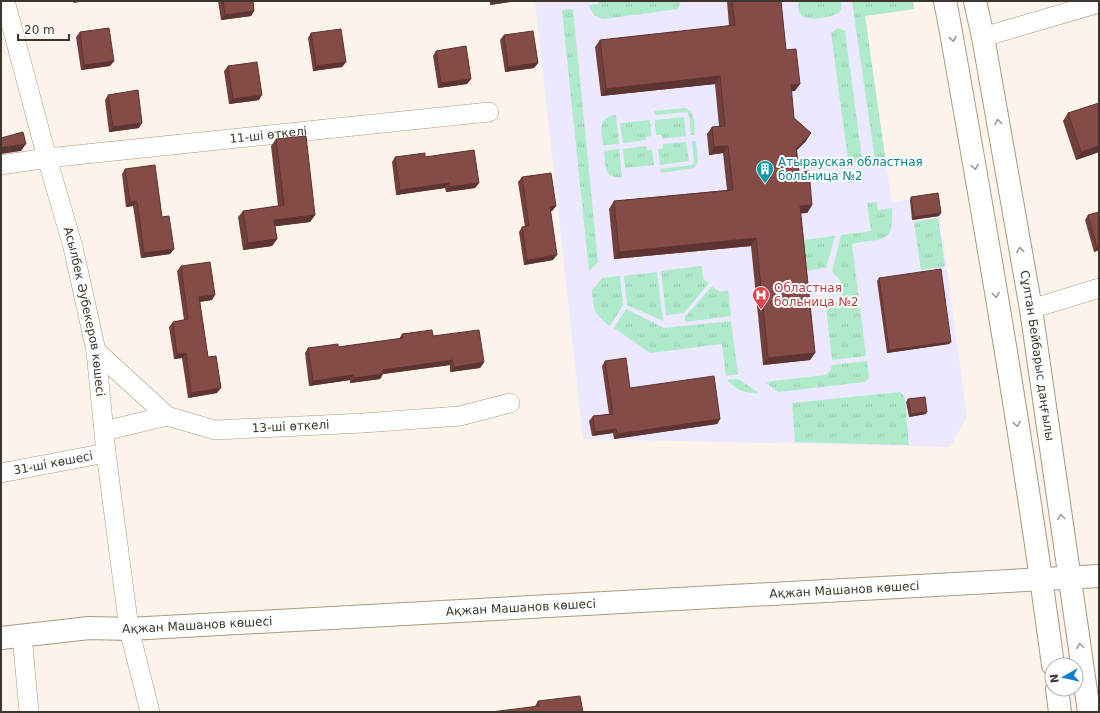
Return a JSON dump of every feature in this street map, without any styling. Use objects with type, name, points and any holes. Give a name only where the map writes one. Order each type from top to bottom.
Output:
[{"type":"main road","points":[[945,1],[974,163],[1042,580],[1052,657]]},
{"type":"main road","name":"Сұлтан Бейбарыс даңғылы","points":[[975,1],[983,38],[1031,309],[1089,712]]},
{"type":"main road","name":"Ақжан Машанов көшесі","points":[[11,637],[90,628],[129,630],[1099,576]]},
{"type":"main road","points":[[1058,697],[1060,712]]},
{"type":"street","name":"Асылбек Әубекеров көшесі","points":[[6,3],[47,158],[73,247],[96,351],[106,453],[129,630],[150,712]]},
{"type":"street","points":[[983,38],[1099,3]]},
{"type":"street","name":"11-ші өткелі","points":[[1,165],[47,158],[489,112]]},
{"type":"street","points":[[1031,309],[1099,288]]},
{"type":"street","name":"13-ші өткелі","points":[[96,351],[167,416],[215,430],[363,423],[460,416],[510,402]]},
{"type":"street","points":[[104,431],[167,416]]},
{"type":"street","name":"31-ші көшесі","points":[[1,473],[106,453]]},
{"type":"street","points":[[11,637],[29,712]]},
{"type":"shaded area","name":"Областная больница №2","points":[[535,1],[913,1],[914,9],[865,16],[892,202],[937,195],[967,417],[950,447],[583,439]]},
{"type":"green space","points":[[600,1],[681,1],[678,9],[604,19],[594,15],[589,5],[598,4]]},
{"type":"green space","points":[[798,1],[841,1],[841,9],[838,13],[828,17],[805,18],[800,13]]},
{"type":"green space","points":[[852,1],[913,1],[914,9],[865,16],[886,164],[879,164],[875,160]]},
{"type":"green space","points":[[573,9],[598,262],[589,271],[562,10]]},
{"type":"green space","points":[[838,28],[845,31],[862,158],[856,163],[848,160],[831,33]]},
{"type":"green space","points":[[685,108],[693,115],[695,135],[691,135],[689,115],[687,112],[655,115],[654,111]]},
{"type":"green space","points":[[616,115],[619,144],[603,145],[601,130],[603,122],[605,119]]},
{"type":"green space","points":[[684,117],[686,136],[662,139],[662,135],[656,135],[655,120]]},
{"type":"green space","points":[[650,120],[651,136],[646,137],[646,140],[623,143],[620,123]]},
{"type":"green space","points":[[692,141],[696,141],[698,162],[694,168],[661,173],[660,169],[692,165],[694,162]]},
{"type":"green space","points":[[686,142],[689,161],[660,165],[658,149],[663,148],[663,144]]},
{"type":"green space","points":[[646,146],[647,150],[652,150],[654,165],[625,168],[623,149]]},
{"type":"green space","points":[[619,149],[622,177],[611,176],[607,170],[604,151]]},
{"type":"green space","points":[[877,202],[878,210],[892,208],[891,229],[888,235],[878,240],[852,244],[866,356],[832,360],[826,307],[837,301],[842,292],[840,282],[832,272],[841,235],[871,231],[867,203]]},
{"type":"green space","points":[[938,218],[945,266],[921,270],[914,222]]},
{"type":"green space","points":[[835,236],[826,268],[806,271],[803,240]]},
{"type":"green space","points":[[702,266],[703,279],[709,283],[684,313],[666,315],[661,271]]},
{"type":"green space","points":[[657,272],[663,321],[627,305],[624,276]]},
{"type":"green space","points":[[620,276],[623,305],[610,326],[600,318],[595,311],[592,290],[602,278]]},
{"type":"green space","points":[[712,286],[720,292],[728,290],[731,316],[685,322],[685,317]]},
{"type":"green space","points":[[626,309],[664,328],[731,321],[738,374],[726,376],[722,344],[650,353],[614,328]]},
{"type":"green space","points":[[867,361],[869,378],[865,382],[778,392],[765,382],[825,375],[830,371],[832,365]]},
{"type":"green space","points":[[738,379],[759,393],[742,391],[727,380]]},
{"type":"green space","points":[[900,392],[905,399],[909,445],[795,442],[792,403]]},
{"type":"building","points":[[223,1],[253,1],[254,11],[225,15]]},
{"type":"building","name":"Атырауская областная больница №2","points":[[732,1],[781,1],[786,50],[796,49],[800,84],[791,85],[794,118],[811,133],[796,149],[799,172],[809,171],[812,205],[800,206],[815,353],[768,358],[756,238],[619,252],[614,201],[733,190],[728,146],[714,147],[712,127],[725,126],[720,76],[606,89],[600,40],[735,25]]},
{"type":"building","points":[[109,28],[114,61],[84,65],[80,32]]},
{"type":"building","points":[[341,29],[346,62],[316,66],[311,33]]},
{"type":"building","points":[[533,31],[538,63],[508,67],[504,35]]},
{"type":"building","points":[[466,46],[471,79],[441,83],[436,51]]},
{"type":"building","points":[[257,62],[262,95],[233,99],[228,66]]},
{"type":"building","points":[[138,90],[142,123],[113,127],[108,95]]},
{"type":"building","points":[[1099,103],[1099,146],[1081,152],[1068,113]]},
{"type":"building","points":[[23,132],[26,144],[1,148],[1,138]]},
{"type":"building","points":[[306,136],[315,215],[274,220],[277,239],[248,243],[243,211],[284,205],[276,139]]},
{"type":"building","points":[[474,150],[479,183],[449,187],[449,183],[400,190],[395,157],[425,153],[425,157]]},
{"type":"building","points":[[155,165],[162,217],[169,216],[174,249],[144,253],[137,201],[130,202],[125,169]]},
{"type":"building","points":[[551,173],[556,206],[550,207],[557,255],[527,260],[522,227],[529,226],[522,177]]},
{"type":"building","points":[[938,193],[941,213],[914,217],[911,197]]},
{"type":"building","points":[[1099,212],[1099,246],[1097,247],[1088,215]]},
{"type":"building","points":[[210,262],[215,295],[199,297],[208,357],[216,356],[221,388],[191,393],[186,353],[177,354],[173,322],[188,319],[181,266]]},
{"type":"building","points":[[941,269],[951,342],[889,350],[879,278]]},
{"type":"building","points":[[432,330],[433,336],[479,330],[484,362],[454,367],[453,360],[383,370],[383,374],[354,378],[353,375],[313,381],[308,348],[338,344],[338,347],[403,338],[402,334]]},
{"type":"building","points":[[626,358],[630,388],[714,376],[720,419],[617,434],[616,429],[595,432],[593,416],[613,414],[605,361]]},
{"type":"building","points":[[925,397],[927,412],[911,414],[908,399]]},
{"type":"building","points":[[580,696],[583,712],[491,712],[539,706],[538,701]]},
{"type":"place","name":"Атырауская областная больница №2","points":[[765,184]]},
{"type":"place","name":"Областная больница №2","points":[[761,310]]}]
